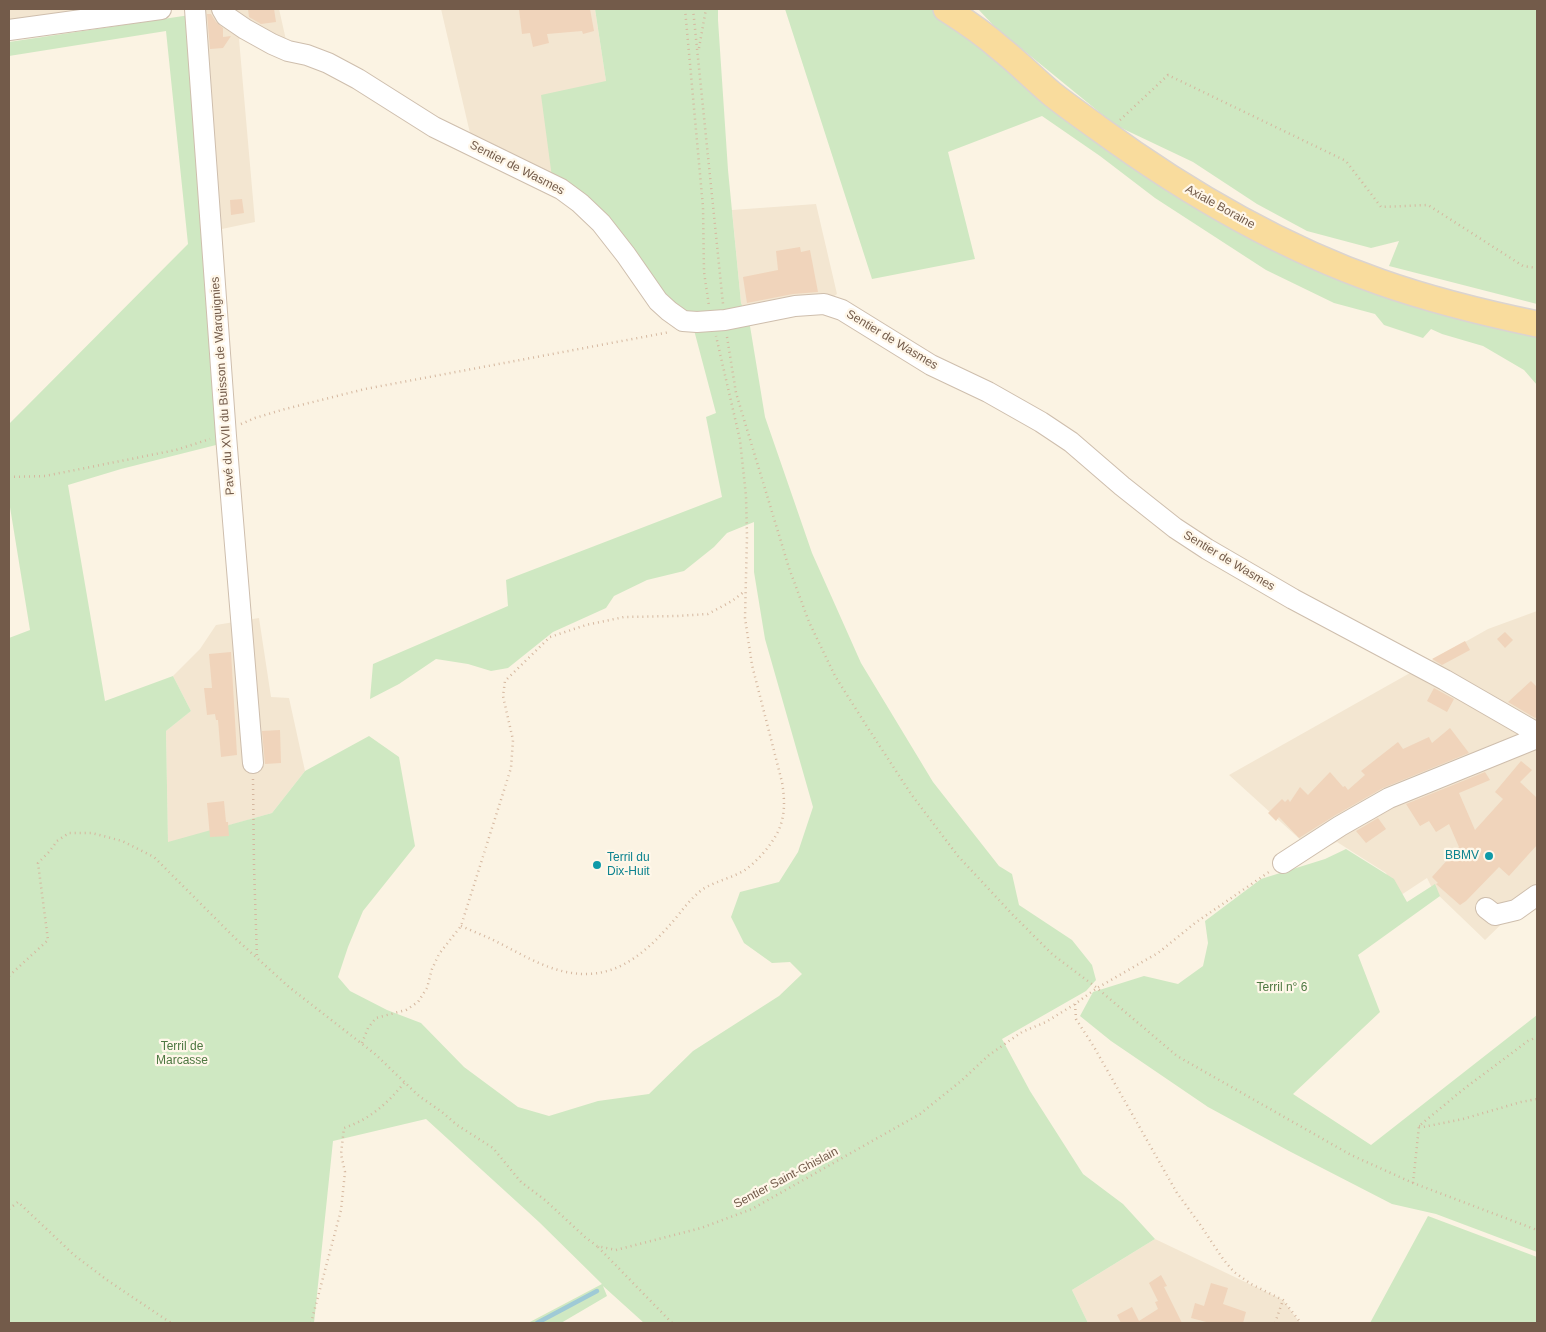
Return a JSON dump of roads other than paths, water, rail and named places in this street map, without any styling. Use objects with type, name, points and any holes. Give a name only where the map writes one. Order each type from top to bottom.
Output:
[{"type":"main road","name":"Axiale Boraine","points":[[946,9],[977,29],[1052,94],[1201,198],[1260,229],[1379,282],[1492,314],[1537,324]]},
{"type":"street","points":[[9,30],[161,9]]},
{"type":"street","name":"Pavé du XVII du Buisson de Warquignies","points":[[195,9],[226,436],[253,763]]},
{"type":"street","name":"Sentier de Wasmes","points":[[222,9],[226,16],[272,44],[328,63],[358,79],[434,127],[561,189],[580,203],[601,224],[626,255],[658,301],[668,311],[683,321],[718,320],[794,306],[824,304],[842,310],[931,365],[988,392],[1041,422],[1071,442],[1175,528],[1222,559],[1355,634],[1445,680],[1537,733]]},
{"type":"street","points":[[1283,863],[1340,826],[1389,798],[1537,738]]},
{"type":"street","points":[[1486,908],[1495,915],[1516,910],[1537,895]]},
{"type":"waterway","points":[[537,1323],[597,1291]]},
{"type":"place","name":"BBMV","points":[[1489,856]]},
{"type":"place","name":"Terril du Dix-Huit","points":[[597,865]]},
{"type":"park label","name":"Terril n° 6","points":[[1282,988]]},
{"type":"park label","name":"Terril de Marcasse","points":[[182,1054]]}]
